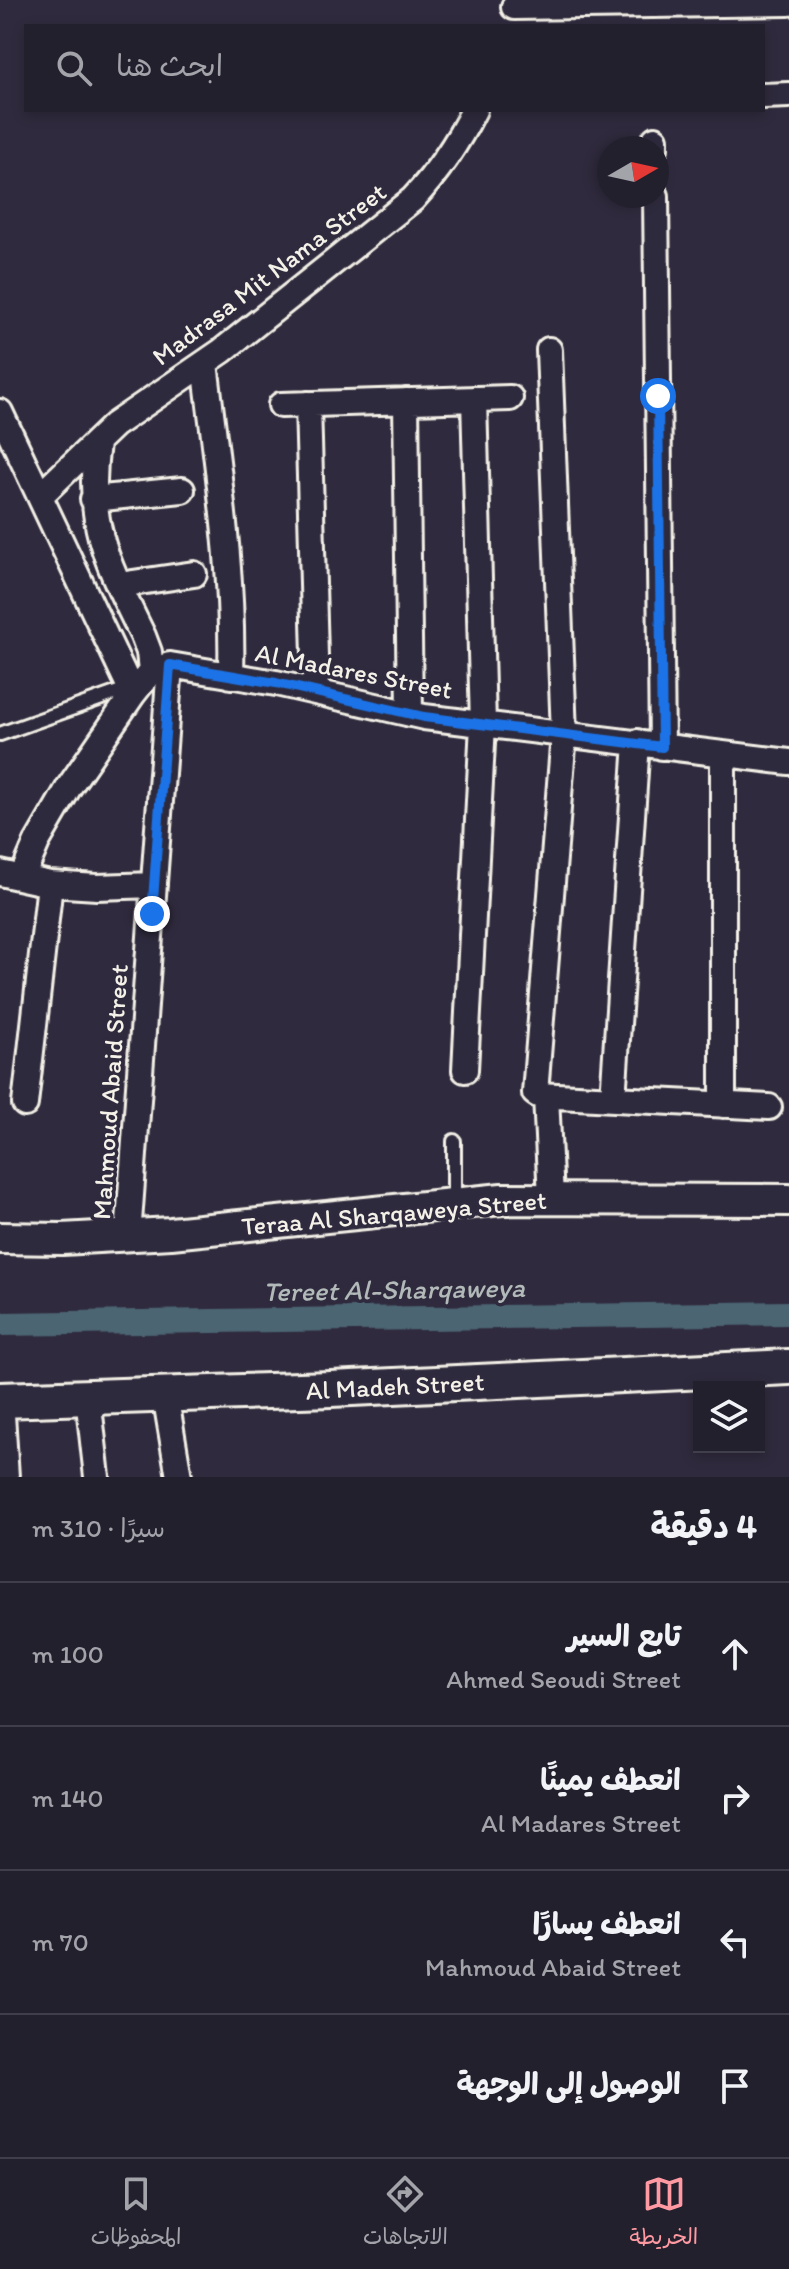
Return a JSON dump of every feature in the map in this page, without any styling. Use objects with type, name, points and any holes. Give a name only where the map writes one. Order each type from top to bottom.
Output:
[{"type":"main road","name":"Al Madeh Street","points":[[1,1400],[331,1389],[789,1367]]},
{"type":"street","points":[[513,11],[789,3]]},
{"type":"street","points":[[765,96],[789,95]]},
{"type":"street","name":"Madrasa Mit Nama Street","points":[[40,496],[114,425],[205,363],[413,199],[437,173],[473,112]]},
{"type":"street","points":[[656,208],[662,747]]},
{"type":"street","points":[[549,350],[564,734],[541,1094],[551,1198]]},
{"type":"street","points":[[205,363],[230,575],[233,625],[231,676]]},
{"type":"street","points":[[281,405],[510,398]]},
{"type":"street","points":[[465,1070],[483,724],[474,399]]},
{"type":"street","points":[[406,401],[410,714]]},
{"type":"street","points":[[308,404],[316,692]]},
{"type":"street","points":[[0,412],[132,691]]},
{"type":"street","name":"Mahmoud Abaid Street","points":[[97,443],[93,499],[101,543],[149,652],[160,668],[154,885],[128,1236]]},
{"type":"street","points":[[93,499],[182,490]]},
{"type":"street","points":[[119,585],[194,574]]},
{"type":"street","points":[[154,885],[97,887],[50,884],[11,875],[37,842],[132,691],[160,668]]},
{"type":"street","name":"Al Madares Street","points":[[160,668],[231,676],[410,714],[789,762]]},
{"type":"street","points":[[613,1099],[637,742]]},
{"type":"street","points":[[723,754],[723,1105]]},
{"type":"street","points":[[25,1104],[50,884]]},
{"type":"street","points":[[541,1094],[769,1107]]},
{"type":"street","name":"Teraa Al Sharqaweya Street","points":[[0,1238],[128,1236],[454,1202],[551,1198],[789,1200]]},
{"type":"street","points":[[165,1394],[179,1477]]},
{"type":"street","points":[[88,1397],[97,1477]]},
{"type":"street","points":[[1,1400],[6,1477]]},
{"type":"lane","points":[[0,734],[132,691]]},
{"type":"lane","points":[[454,1141],[454,1202]]},
{"type":"waterway","name":"Tereet Al-Sharqaweya","points":[[0,1324],[789,1313]]},
{"type":"route","points":[[152,914],[170,665],[276,683],[424,717],[662,747],[658,396]]}]
